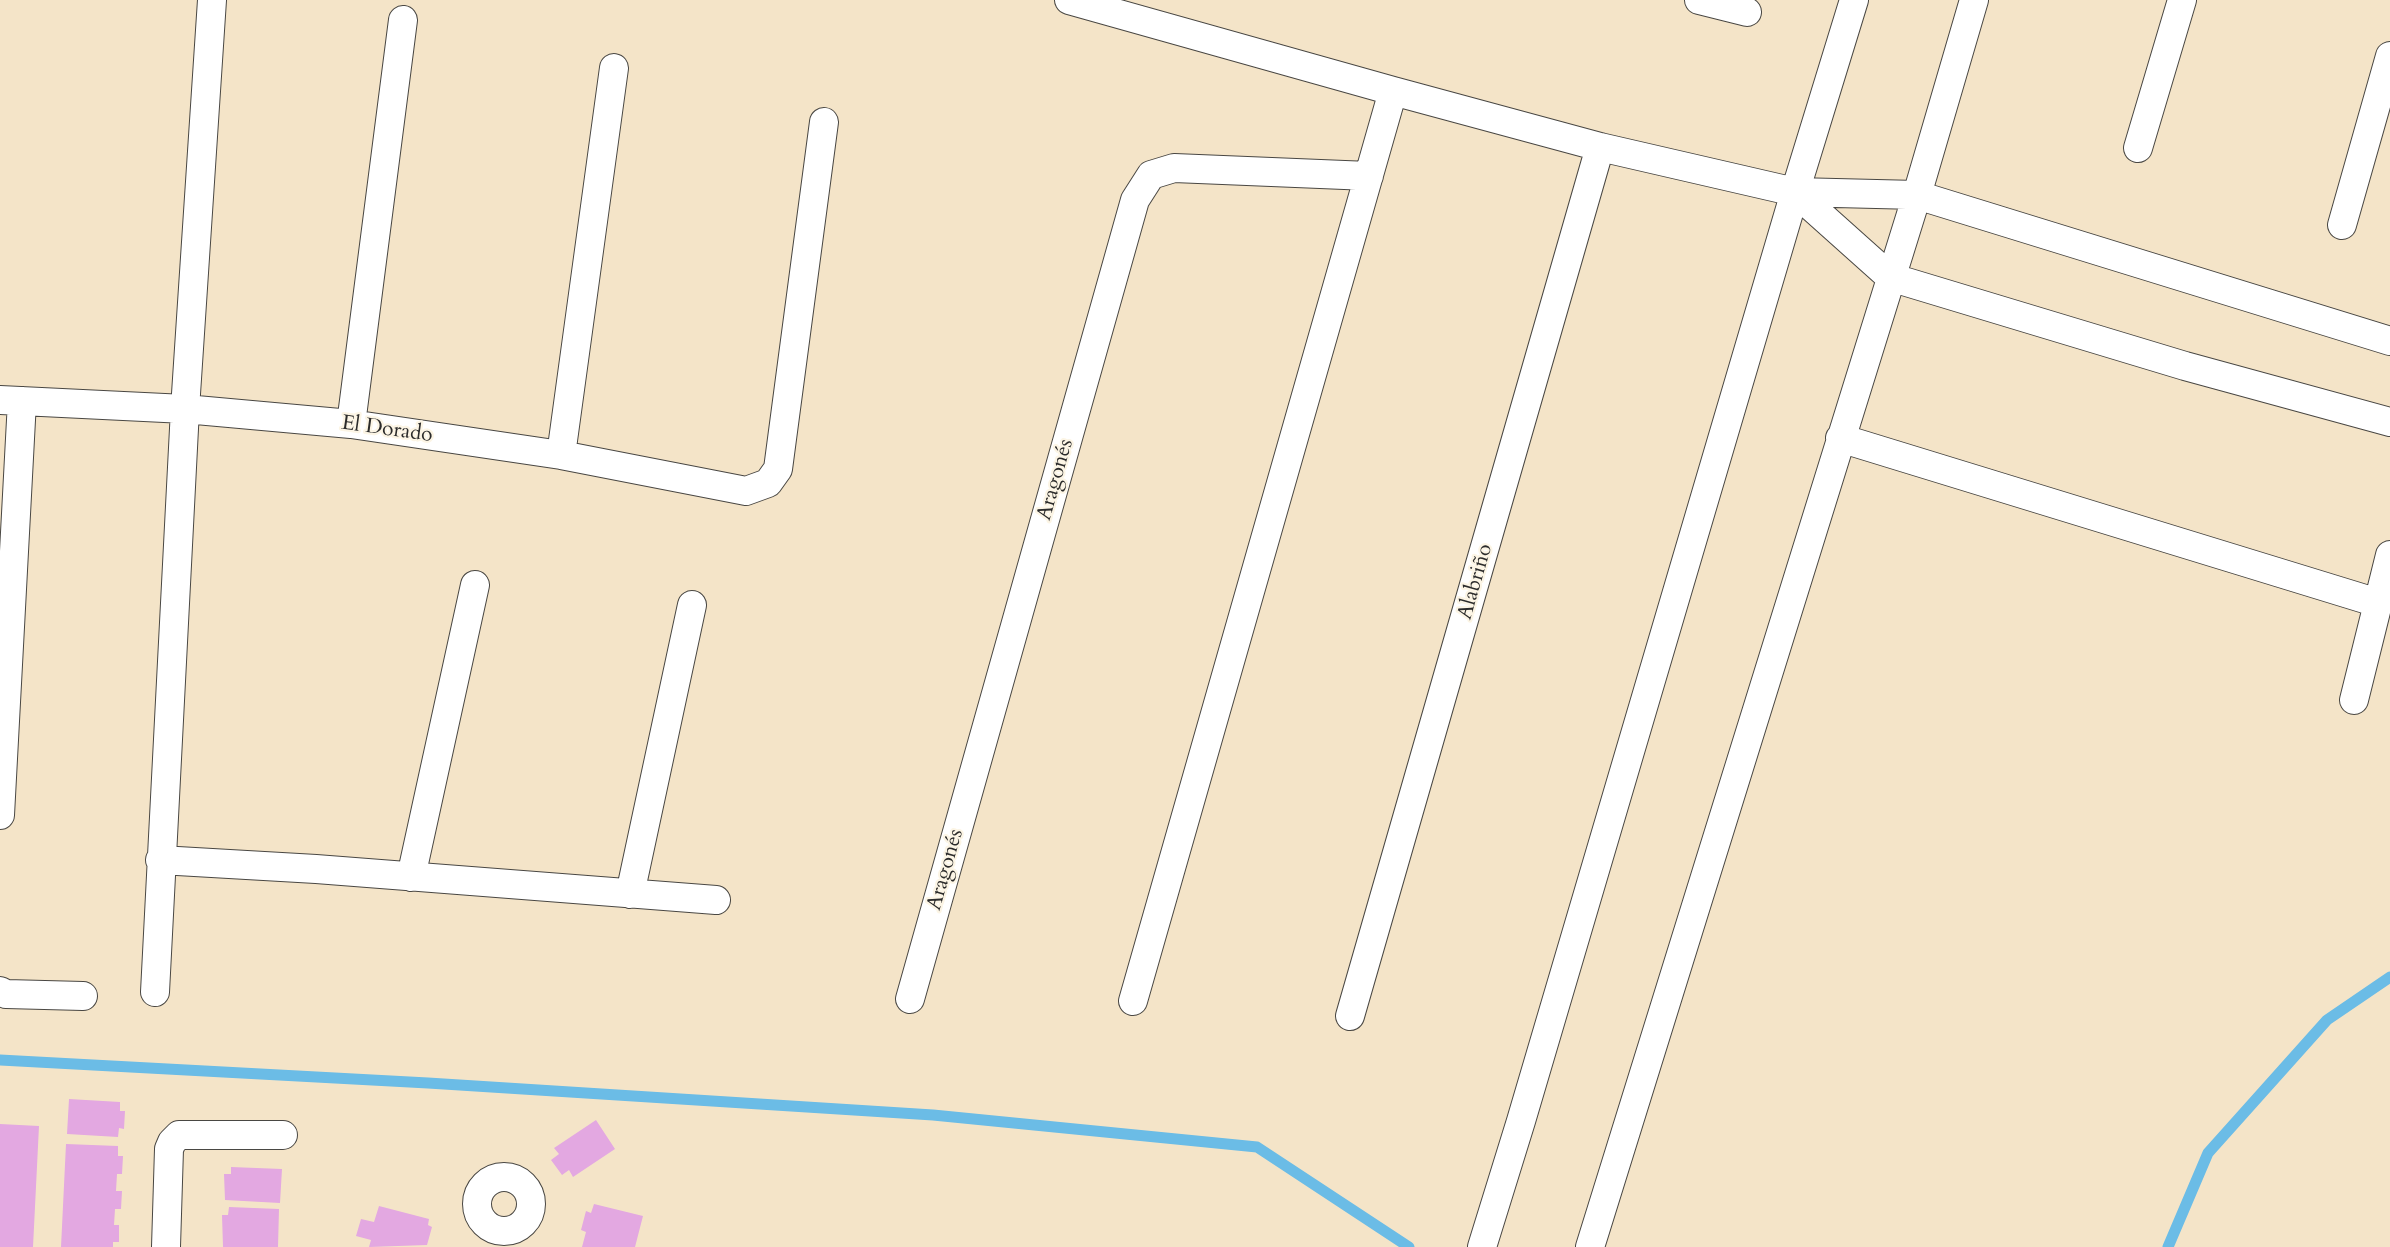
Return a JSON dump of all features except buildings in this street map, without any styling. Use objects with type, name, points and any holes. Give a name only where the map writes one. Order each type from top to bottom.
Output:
[{"type":"street","points":[[155,992],[160,860],[185,410],[212,0]]},
{"type":"street","points":[[1069,0],[1600,147],[1795,192],[1917,195],[2390,341]]},
{"type":"street","points":[[1699,0],[1747,12]]},
{"type":"street","points":[[1482,1247],[1795,192],[1854,0]]},
{"type":"street","points":[[1590,1247],[1917,195],[1974,0]]},
{"type":"street","points":[[2138,148],[2182,0]]},
{"type":"street","points":[[351,424],[403,20]]},
{"type":"street","points":[[2342,225],[2390,56]]},
{"type":"street","points":[[561,455],[614,68]]},
{"type":"street","points":[[1133,1002],[1393,91]]},
{"type":"street","name":"El Dorado","points":[[11,401],[185,410],[351,424],[561,455],[746,491],[768,484],[778,469],[824,122]]},
{"type":"street","name":"Alabriño","points":[[1350,1016],[1600,147]]},
{"type":"street","name":"Aragonés","points":[[910,999],[1134,200],[1151,176],[1174,168],[1369,176]]},
{"type":"street","points":[[1795,192],[1890,277],[2185,366],[2390,422]]},
{"type":"street","points":[[0,815],[11,401]]},
{"type":"street","points":[[1840,438],[2378,603]]},
{"type":"street","points":[[2354,700],[2390,555]]},
{"type":"street","points":[[411,877],[475,585]]},
{"type":"street","points":[[630,894],[692,605]]},
{"type":"street","points":[[160,860],[716,900]]},
{"type":"street","points":[[0,991],[6,994],[82,996]]},
{"type":"street","points":[[166,1247],[169,1149],[172,1142],[179,1135],[283,1135]]},
{"type":"waterway","points":[[2168,1247],[2208,1153],[2327,1020],[2390,977]]},
{"type":"waterway","points":[[0,1060],[428,1083],[933,1115],[1257,1147],[1409,1247]]}]
